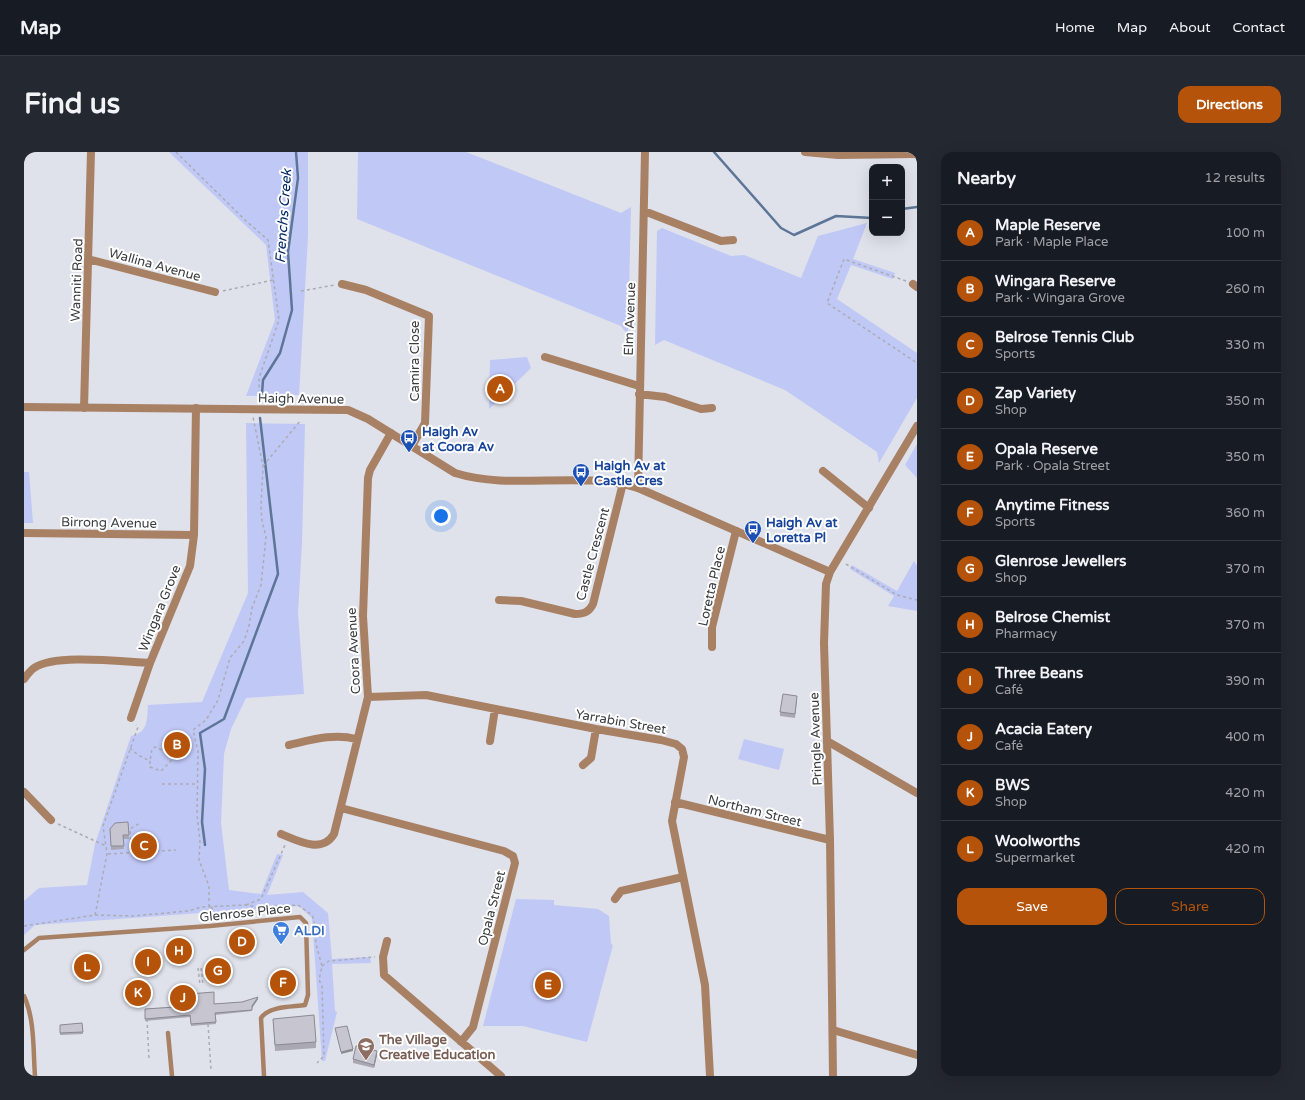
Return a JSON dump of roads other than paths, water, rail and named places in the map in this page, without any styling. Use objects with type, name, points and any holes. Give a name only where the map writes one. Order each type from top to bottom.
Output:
[{"type":"street","name":"Wanniti Road","points":[[84,408],[91,152]]},
{"type":"street","name":"Elm Avenue","points":[[638,488],[644,152]]},
{"type":"street","points":[[805,152],[838,155],[917,154]]},
{"type":"street","points":[[644,211],[721,241],[733,240]]},
{"type":"street","name":"Wallina Avenue","points":[[88,260],[215,292]]},
{"type":"street","name":"Camira Close","points":[[342,284],[366,290],[429,316],[425,423],[412,446]]},
{"type":"street","points":[[545,357],[639,390],[665,396],[701,409],[712,408]]},
{"type":"street","name":"Haigh Avenue","points":[[24,407],[348,410],[356,412],[455,473],[470,478],[490,480],[594,480],[623,483],[638,488],[830,572]]},
{"type":"street","name":"Wingara Grove","points":[[131,718],[150,663],[190,566],[194,535],[196,408]]},
{"type":"street","name":"Pringle Avenue","points":[[833,1076],[830,840],[824,643],[826,584],[830,572],[917,426]]},
{"type":"street","name":"Coora Avenue","points":[[285,836],[308,844],[325,844],[334,834],[341,808],[356,739],[368,697],[363,616],[368,478],[370,470],[391,433]]},
{"type":"street","points":[[822,471],[869,508]]},
{"type":"street","name":"Castle Crescent","points":[[499,600],[522,601],[575,614],[583,614],[590,610],[593,604],[623,483]]},
{"type":"street","name":"Loretta Place","points":[[712,647],[712,628],[736,531]]},
{"type":"street","name":"Birrong Avenue","points":[[24,534],[194,535]]},
{"type":"street","points":[[24,679],[34,668],[46,662],[82,660],[150,663]]},
{"type":"street","name":"Yarrabin Street","points":[[368,697],[426,695],[596,730],[661,740],[676,744],[682,749],[684,757],[672,821],[705,985],[710,1076]]},
{"type":"street","points":[[490,742],[495,709]]},
{"type":"street","points":[[583,765],[591,758],[596,730]]},
{"type":"street","points":[[289,745],[319,738],[348,737],[356,739]]},
{"type":"street","points":[[827,741],[917,794]]},
{"type":"street","points":[[24,792],[51,820]]},
{"type":"street","name":"Northam Street","points":[[675,802],[830,840]]},
{"type":"street","name":"Opala Street","points":[[341,808],[504,851],[512,856],[515,863],[473,1027],[461,1042]]},
{"type":"street","points":[[615,898],[621,891],[683,877]]},
{"type":"street","points":[[387,941],[383,957],[384,975],[501,1076]]},
{"type":"street","points":[[833,1030],[917,1054]]},
{"type":"lane","name":"Glenrose Place","points":[[24,950],[39,938],[210,926],[300,917],[306,923],[305,970],[308,995],[305,1005],[271,1011],[264,1014],[261,1018],[264,1076]]},
{"type":"lane","points":[[24,996],[28,1003],[32,1029],[35,1076]]},
{"type":"lane","points":[[168,1034],[172,1076]]},
{"type":"waterway","name":"Frenchs Creek","points":[[262,394],[263,380],[280,353],[292,310],[288,252],[298,178],[296,152]]},
{"type":"waterway","points":[[714,152],[781,228],[794,235],[836,216],[869,218]]},
{"type":"waterway","points":[[905,209],[917,207]]},
{"type":"waterway","points":[[205,845],[202,822],[205,769],[200,733],[224,719],[278,574],[260,418]]},
{"type":"place","name":"Maple Reserve","points":[[500,389]]},
{"type":"place","name":"Haigh Av at Coora Av","points":[[409,453]]},
{"type":"place","name":"Haigh Av at Castle Cres","points":[[581,487]]},
{"type":"place","name":"Haigh Av at Loretta Pl","points":[[753,544]]},
{"type":"place","name":"Wingara Reserve","points":[[177,745]]},
{"type":"place","name":"Belrose Tennis Club","points":[[144,846]]},
{"type":"place","name":"Zap Variety","points":[[242,942]]},
{"type":"place","name":"ALDI","points":[[281,945]]},
{"type":"place","name":"Belrose Chemist","points":[[179,951]]},
{"type":"place","name":"Three Beans","points":[[148,962]]},
{"type":"place","name":"Woolworths","points":[[87,967]]},
{"type":"place","name":"Glenrose Jewellers","points":[[218,971]]},
{"type":"place","name":"Anytime Fitness","points":[[283,983]]},
{"type":"place","name":"Opala Reserve","points":[[548,985]]},
{"type":"place","name":"BWS","points":[[138,993]]},
{"type":"place","name":"Acacia Eatery","points":[[183,998]]},
{"type":"place","name":"The Village Creative Education","points":[[366,1061]]}]
